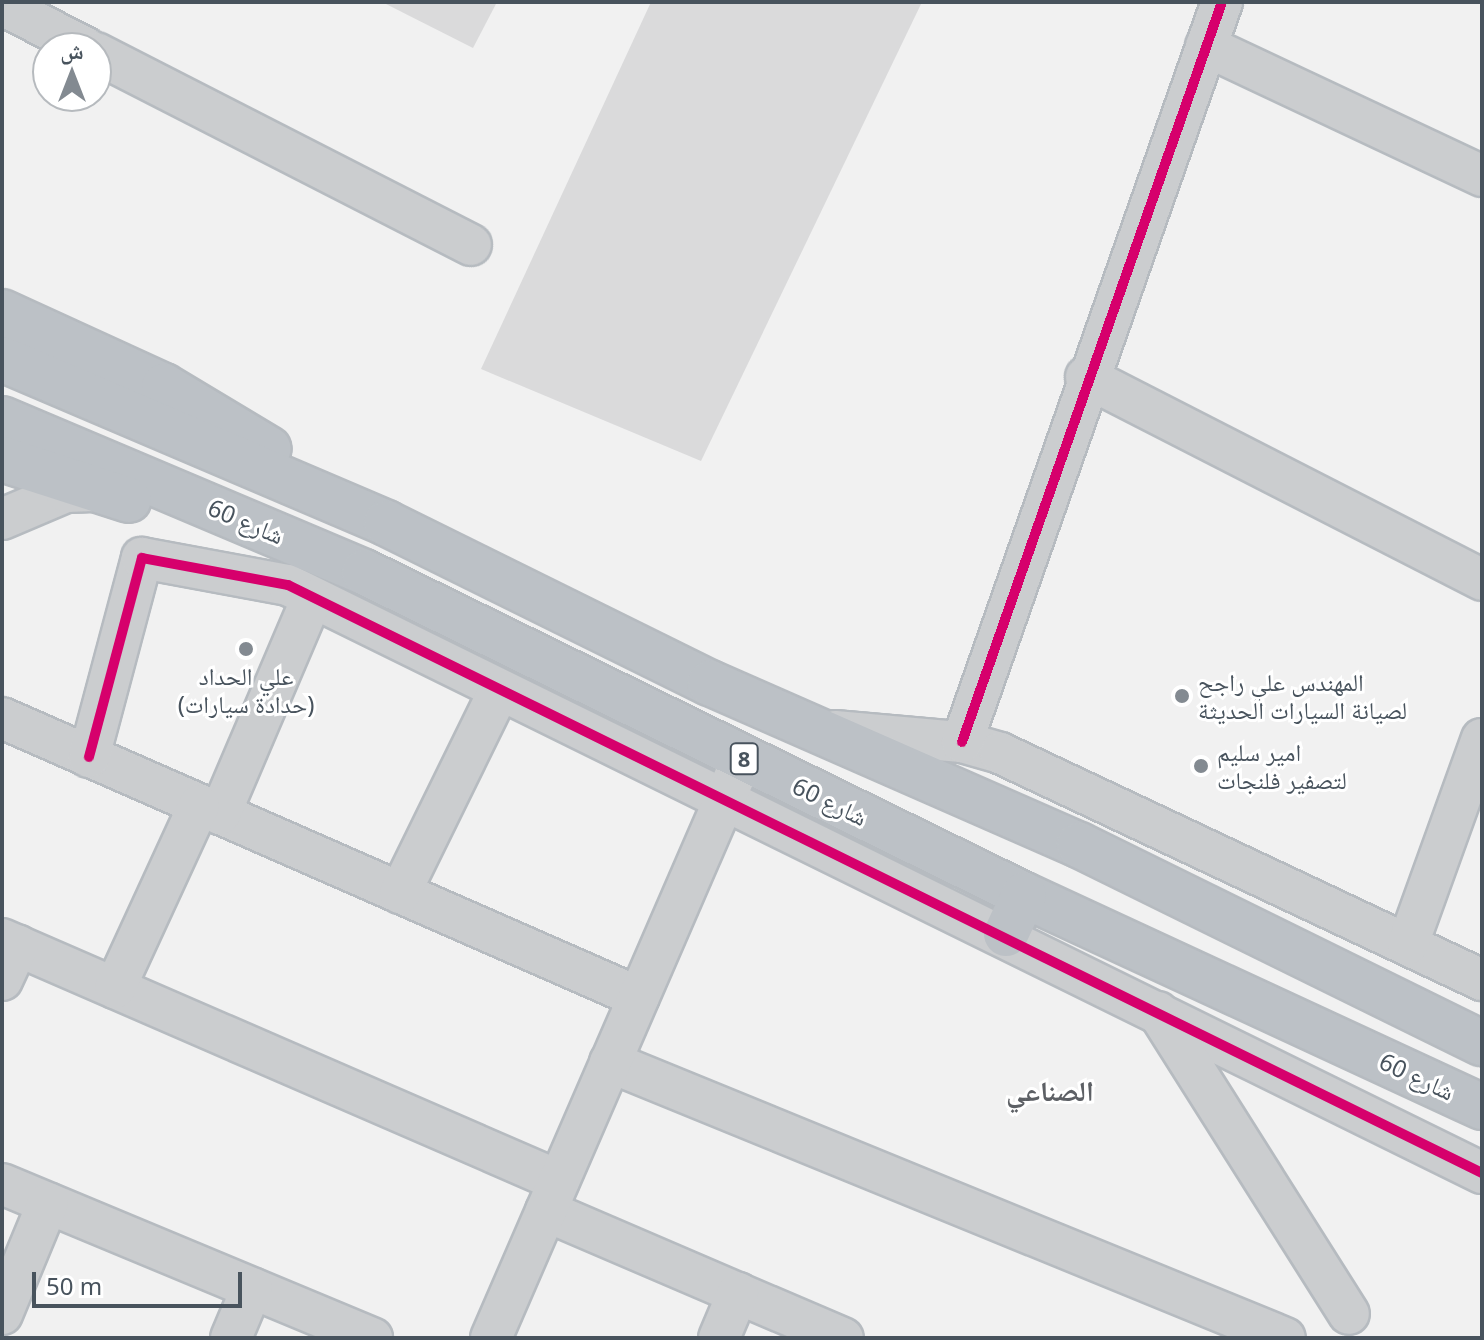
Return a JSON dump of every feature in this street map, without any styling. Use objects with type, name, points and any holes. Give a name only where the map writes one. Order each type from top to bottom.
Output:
[{"type":"highway","points":[[2,312],[164,386],[386,523]]},
{"type":"highway","name":"8","points":[[2,359],[386,523],[801,724],[1079,845],[1482,1043]]},
{"type":"highway","name":"شارع 60","points":[[2,419],[364,572],[734,777],[1024,895],[1482,1107]]},
{"type":"highway","points":[[2,459],[364,572]]},
{"type":"highway","points":[[1006,934],[1024,895]]},
{"type":"street","points":[[962,742],[1086,377],[1222,2]]},
{"type":"street","points":[[2,5],[55,32]]},
{"type":"street","points":[[1206,46],[1482,176]]},
{"type":"street","points":[[112,61],[471,245]]},
{"type":"street","points":[[1086,377],[1482,580]]},
{"type":"street","points":[[2,519],[66,492],[101,491]]},
{"type":"street","points":[[228,572],[241,541],[255,539]]},
{"type":"street","points":[[89,757],[142,558],[288,585],[311,601],[499,691],[734,777],[1006,934],[1482,1173]]},
{"type":"street","points":[[115,988],[210,809],[311,601]]},
{"type":"street","points":[[400,893],[499,691]]},
{"type":"street","points":[[2,718],[638,997]]},
{"type":"street","points":[[801,724],[962,742],[1019,761],[1482,980]]},
{"type":"street","points":[[1408,944],[1482,739]]},
{"type":"street","points":[[491,1338],[734,777]]},
{"type":"street","points":[[7,955],[115,988],[552,1196],[738,1293],[843,1338]]},
{"type":"street","points":[[1158,1012],[1349,1314]]},
{"type":"street","points":[[610,1062],[1285,1338]]},
{"type":"street","points":[[2,1184],[372,1338]]},
{"type":"street","points":[[2,1314],[48,1203]]},
{"type":"street","points":[[231,1338],[252,1288]]},
{"type":"street","points":[[719,1338],[738,1293]]},
{"type":"building","points":[[382,2],[497,2],[473,48]]},
{"type":"building","points":[[651,2],[922,2],[701,461],[481,369]]},
{"type":"cycle path","points":[[962,742],[1222,2]]},
{"type":"cycle path","points":[[89,757],[142,558],[288,585],[1482,1173]]},
{"type":"place","name":"علي الحداد (حدادة سيارات)","points":[[246,649]]},
{"type":"place","name":"المهندس علي راجح لصيانة السيارات الحديثة","points":[[1182,696]]},
{"type":"place","name":"امير سليم لتصفير فلنجات","points":[[1201,766]]},
{"type":"district","name":"الصناعي","points":[[1050,1090]]}]
